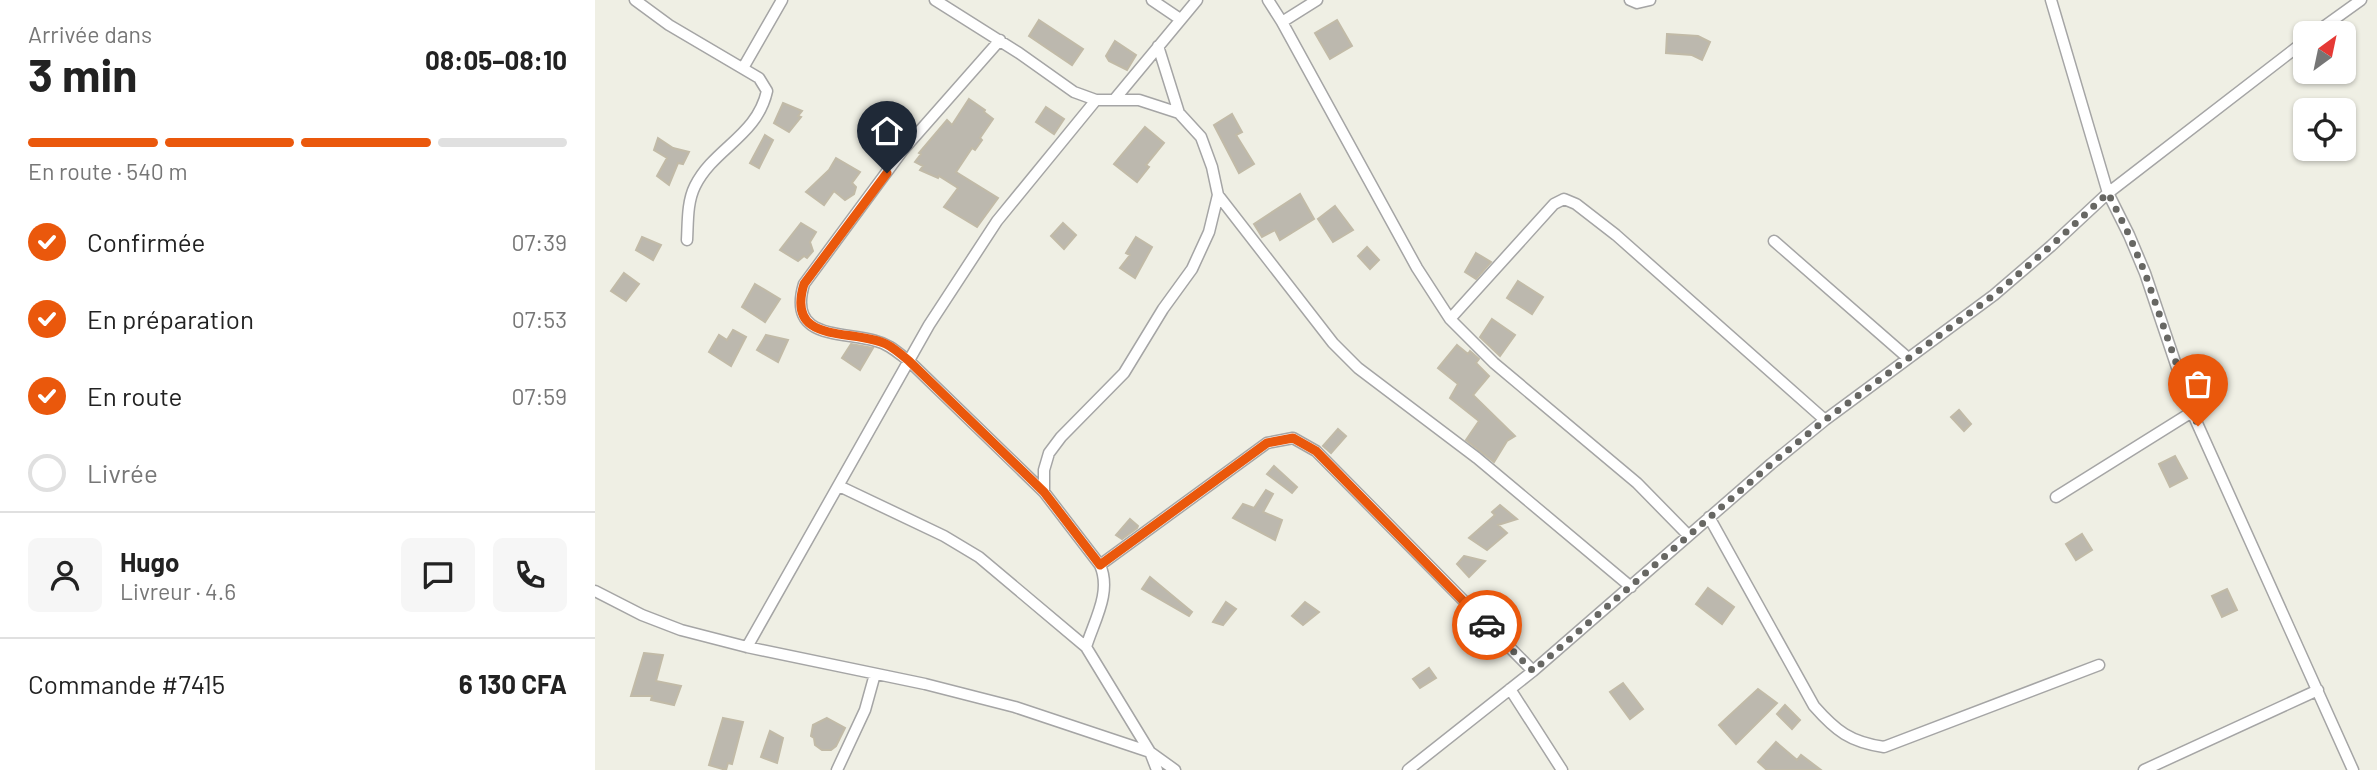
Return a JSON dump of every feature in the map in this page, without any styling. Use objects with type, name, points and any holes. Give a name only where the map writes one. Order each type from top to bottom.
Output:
[{"type":"street","points":[[635,0],[669,25],[759,78],[767,91],[764,106],[754,124],[705,172],[695,187],[688,209],[687,240]]},
{"type":"street","points":[[743,68],[782,0]]},
{"type":"street","points":[[936,0],[1000,40],[1074,92],[1096,100],[1139,100],[1179,113]]},
{"type":"street","points":[[1152,0],[1180,19]]},
{"type":"street","points":[[1114,100],[1197,0]]},
{"type":"street","points":[[1268,0],[1417,268],[1450,319],[1494,363],[1637,484],[1688,535]]},
{"type":"street","points":[[1282,22],[1317,0]]},
{"type":"street","points":[[1630,0],[1637,3],[1650,0]]},
{"type":"street","points":[[2051,0],[2108,193],[2145,273],[2192,412],[2353,770]]},
{"type":"street","points":[[2332,21],[2361,0]]},
{"type":"street","points":[[1000,40],[903,150],[804,284],[800,297],[802,313],[814,328],[828,334],[872,339],[887,344],[909,361],[1044,492],[1100,565],[1105,576],[1105,587],[1086,647]]},
{"type":"street","points":[[1157,46],[1179,113],[1201,137],[1212,167],[1218,195],[1333,343],[1358,368],[1477,457],[1631,587]]},
{"type":"street","points":[[1408,770],[1533,671],[1825,420],[2021,273],[2108,193],[2293,50]]},
{"type":"street","points":[[747,647],[909,361],[997,221],[1096,100]]},
{"type":"street","points":[[1044,492],[1044,470],[1049,453],[1061,437],[1124,373],[1163,309],[1192,269],[1209,232],[1218,195]]},
{"type":"street","points":[[1450,319],[1554,204],[1564,199],[1576,204],[1616,235],[1825,420]]},
{"type":"street","points":[[1774,241],[1908,358]]},
{"type":"street","points":[[2056,497],[2192,412]]},
{"type":"street","points":[[1100,565],[1267,443],[1293,438],[1316,451],[1533,671]]},
{"type":"street","points":[[839,486],[944,536],[979,558],[1086,647],[1150,752],[1157,770]]},
{"type":"street","points":[[1709,517],[1814,706],[1835,730],[1862,744],[1884,747],[2099,665]]},
{"type":"street","points":[[598,594],[681,630],[747,647],[925,684],[1015,707],[1150,752],[1175,770]]},
{"type":"street","points":[[837,770],[865,710],[875,674]]},
{"type":"street","points":[[1510,689],[1562,770]]},
{"type":"street","points":[[2144,770],[2318,690]]},
{"type":"building","points":[[1039,20],[1083,49],[1072,65],[1029,36]]},
{"type":"building","points":[[1337,20],[1352,46],[1330,59],[1315,33]]},
{"type":"building","points":[[1667,34],[1698,36],[1710,42],[1702,60],[1692,55],[1666,53]]},
{"type":"building","points":[[1115,41],[1136,55],[1127,70],[1109,61],[1106,56]]},
{"type":"building","points":[[969,99],[993,119],[980,138],[982,140],[975,150],[972,148],[956,172],[998,198],[977,227],[944,207],[958,188],[939,176],[938,178],[920,170],[923,166],[915,162],[921,154],[919,153],[947,120],[952,125]]},
{"type":"building","points":[[783,103],[802,111],[798,116],[801,117],[789,132],[774,123]]},
{"type":"building","points":[[1046,107],[1064,119],[1054,134],[1036,122]]},
{"type":"building","points":[[1232,114],[1242,132],[1236,135],[1254,164],[1239,173],[1214,125]]},
{"type":"building","points":[[1145,127],[1164,143],[1146,165],[1149,167],[1137,182],[1114,164]]},
{"type":"building","points":[[765,135],[773,140],[759,168],[750,163]]},
{"type":"building","points":[[658,138],[673,148],[689,152],[683,164],[678,163],[669,185],[657,176],[667,158],[654,150]]},
{"type":"building","points":[[836,158],[860,172],[852,183],[856,187],[854,194],[845,200],[834,191],[824,205],[806,192],[829,170]]},
{"type":"building","points":[[1300,194],[1314,219],[1280,240],[1275,230],[1262,237],[1254,224]]},
{"type":"building","points":[[1335,206],[1353,230],[1333,242],[1318,219]]},
{"type":"building","points":[[801,223],[816,232],[810,242],[813,251],[807,258],[804,256],[798,261],[780,250]]},
{"type":"building","points":[[1063,223],[1076,235],[1064,249],[1051,236]]},
{"type":"building","points":[[642,237],[661,245],[653,260],[636,250]]},
{"type":"building","points":[[1136,237],[1152,247],[1135,278],[1120,268],[1130,255],[1126,253]]},
{"type":"building","points":[[1367,247],[1379,260],[1370,269],[1358,256]]},
{"type":"building","points":[[1476,253],[1491,262],[1476,279],[1465,272]]},
{"type":"building","points":[[624,273],[639,284],[626,301],[611,291]]},
{"type":"building","points":[[1518,281],[1543,297],[1532,314],[1507,298]]},
{"type":"building","points":[[755,284],[780,299],[765,322],[742,307]]},
{"type":"building","points":[[1492,319],[1515,335],[1500,356],[1480,337]]},
{"type":"building","points":[[733,330],[746,337],[731,366],[709,352],[719,335],[727,340]]},
{"type":"building","points":[[766,335],[788,340],[778,362],[757,350]]},
{"type":"building","points":[[851,344],[873,348],[860,370],[842,358]]},
{"type":"building","points":[[1457,345],[1479,359],[1476,363],[1489,376],[1473,395],[1515,436],[1507,441],[1494,462],[1466,440],[1479,421],[1450,398],[1458,384],[1438,368]]},
{"type":"building","points":[[1959,410],[1971,424],[1964,431],[1951,417]]},
{"type":"building","points":[[1338,429],[1346,436],[1331,453],[1323,446]]},
{"type":"building","points":[[2175,456],[2187,478],[2170,487],[2159,464]]},
{"type":"building","points":[[1274,466],[1297,487],[1292,493],[1267,474]]},
{"type":"building","points":[[1266,490],[1273,494],[1263,512],[1282,520],[1275,540],[1233,518],[1243,504],[1254,508]]},
{"type":"building","points":[[1500,505],[1517,519],[1498,525],[1507,533],[1487,550],[1469,538],[1495,515],[1492,512]]},
{"type":"building","points":[[1130,519],[1138,526],[1122,539],[1116,535]]},
{"type":"building","points":[[2082,534],[2092,550],[2076,560],[2066,544]]},
{"type":"building","points":[[1464,556],[1485,561],[1469,577],[1457,564]]},
{"type":"building","points":[[1150,577],[1192,612],[1189,616],[1142,589]]},
{"type":"building","points":[[1708,588],[1734,607],[1722,624],[1696,604]]},
{"type":"building","points":[[2227,589],[2237,610],[2222,617],[2212,596]]},
{"type":"building","points":[[1226,602],[1236,609],[1223,625],[1213,622]]},
{"type":"building","points":[[1305,602],[1319,612],[1303,625],[1292,616]]},
{"type":"building","points":[[644,653],[663,655],[656,681],[681,686],[674,705],[651,700],[652,696],[631,696]]},
{"type":"building","points":[[1429,668],[1436,678],[1420,688],[1413,679]]},
{"type":"building","points":[[1623,683],[1643,709],[1630,719],[1610,692]]},
{"type":"building","points":[[1758,689],[1777,703],[1736,744],[1719,725]]},
{"type":"building","points":[[1785,705],[1800,720],[1792,729],[1777,714]]},
{"type":"building","points":[[723,718],[743,722],[732,764],[728,763],[726,770],[709,765]]},
{"type":"building","points":[[827,718],[845,728],[836,746],[831,750],[822,750],[815,745],[811,736],[813,725]]},
{"type":"building","points":[[770,731],[783,738],[777,763],[761,757]]},
{"type":"building","points":[[1776,742],[1797,760],[1801,755],[1821,770],[1767,770],[1758,762]]},
{"type":"way so far","points":[[1487,625],[1533,671],[1771,464],[1825,420],[1994,295],[2108,193],[2145,273],[2198,426]]},
{"type":"route","points":[[887,173],[804,284],[800,297],[802,313],[814,328],[828,334],[872,339],[887,344],[909,361],[1044,492],[1100,565],[1267,443],[1293,438],[1316,451],[1487,625]]}]
